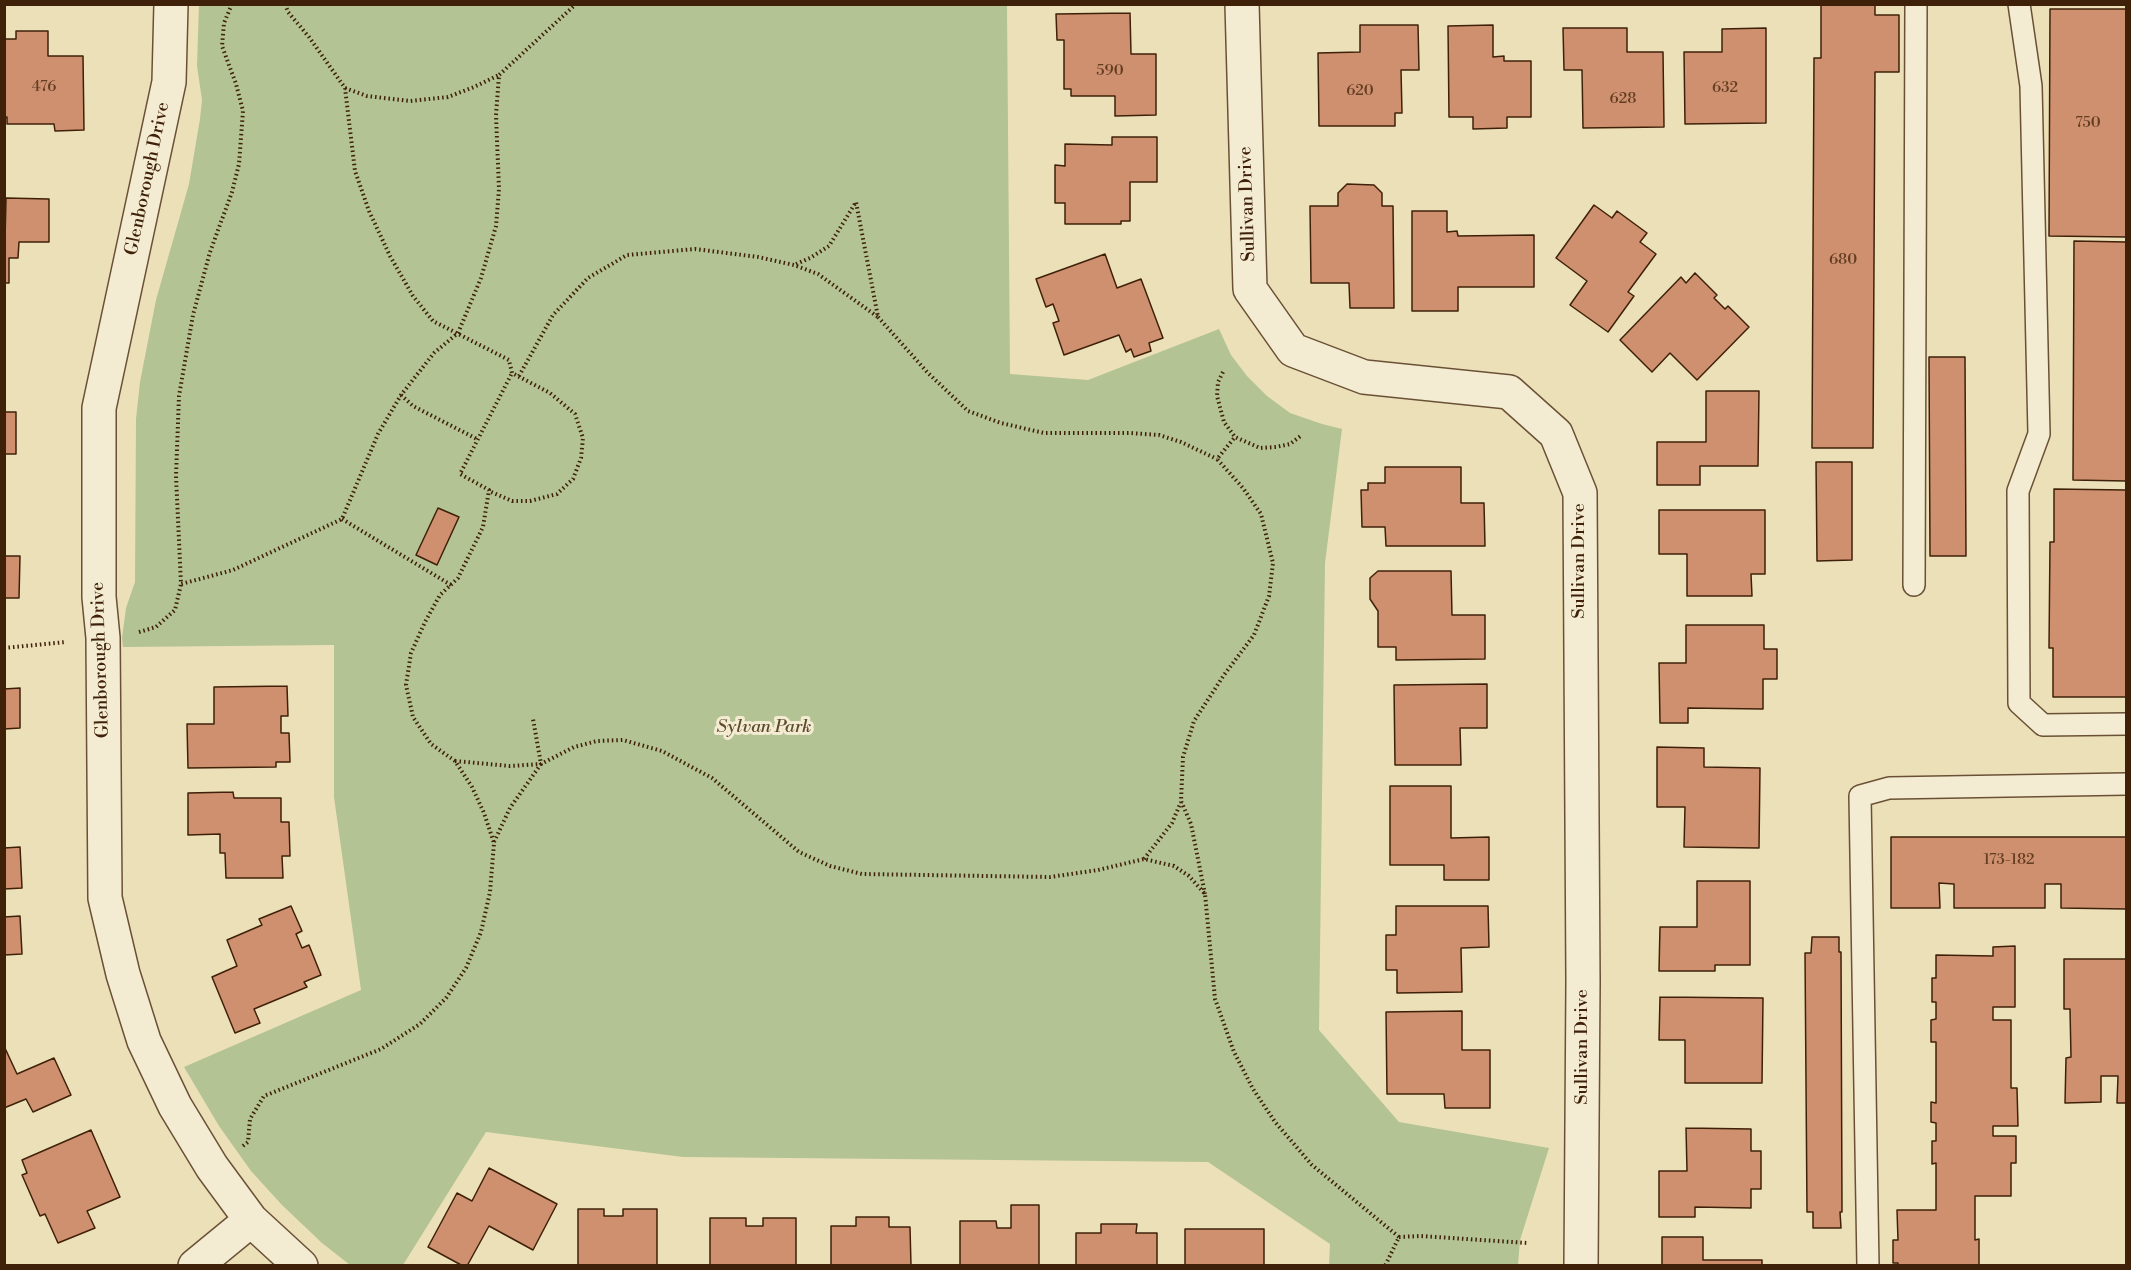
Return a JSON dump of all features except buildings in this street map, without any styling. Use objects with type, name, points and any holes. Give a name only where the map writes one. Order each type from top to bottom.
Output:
[{"type":"street","name":"Glenborough Drive","points":[[171,4],[169,82],[99,408],[99,597],[103,638],[105,898],[123,974],[144,1041],[175,1106],[212,1167],[250,1220],[301,1266]]},
{"type":"street","name":"Sullivan Drive","points":[[1242,4],[1250,289],[1293,350],[1364,377],[1509,392],[1557,434],[1580,493],[1583,970],[1581,1266]]},
{"type":"street","points":[[195,1266],[250,1220]]},
{"type":"lane","points":[[1914,585],[1916,4]]},
{"type":"lane","points":[[2019,4],[2031,86],[2039,434],[2018,491],[2019,703],[2043,725],[2127,724]]},
{"type":"lane","points":[[1868,1266],[1860,796],[1890,788],[2127,784]]},
{"type":"path","points":[[4,648],[131,634],[156,627],[175,610],[181,584],[176,477],[179,396],[193,315],[210,252],[232,192],[239,164],[243,111],[222,46],[224,23],[232,4]]},
{"type":"path","points":[[285,4],[288,12],[309,37],[345,88],[355,171],[369,211],[390,256],[413,296],[433,321],[509,360],[512,373],[460,474],[512,501],[530,501],[557,494],[573,479],[582,458],[583,438],[575,414],[550,393],[512,373]]},
{"type":"path","points":[[345,88],[367,96],[410,101],[448,97],[499,75],[576,4]]},
{"type":"path","points":[[181,584],[233,570],[342,519],[378,434],[401,395],[434,352],[458,333],[481,278],[496,226],[499,189],[496,116],[499,75]]},
{"type":"path","points":[[794,265],[829,246],[856,202],[878,317]]},
{"type":"path","points":[[519,376],[553,315],[588,278],[627,255],[695,249],[758,257],[794,265],[818,274],[878,317],[928,373],[968,411],[1001,423],[1044,433],[1159,435],[1181,442],[1217,459],[1243,488],[1261,514],[1274,562],[1269,596],[1254,635],[1224,675],[1194,722],[1183,757],[1181,801],[1172,824],[1144,859]]},
{"type":"path","points":[[1222,372],[1218,382],[1217,396],[1224,422],[1235,437],[1260,448],[1290,444],[1302,435]]},
{"type":"path","points":[[401,395],[413,406],[477,439]]},
{"type":"path","points":[[1217,459],[1235,437]]},
{"type":"path","points":[[489,490],[483,527],[458,578],[440,595],[425,622],[411,653],[406,685],[413,717],[431,744],[455,761],[472,787],[494,843]]},
{"type":"path","points":[[342,519],[451,585]]},
{"type":"path","points":[[248,1142],[250,1119],[264,1096],[381,1049],[420,1024],[446,998],[466,968],[481,932],[490,892],[494,843],[510,808],[541,764],[533,719]]},
{"type":"path","points":[[455,761],[510,766],[541,764],[574,747],[597,741],[623,740],[662,751],[712,778],[799,852],[830,866],[862,874],[1050,877],[1098,870],[1144,859],[1174,866],[1189,876],[1205,894]]},
{"type":"path","points":[[1181,801],[1191,824],[1205,894],[1215,999],[1234,1052],[1253,1089],[1275,1122],[1312,1166],[1399,1237],[1421,1236],[1527,1243]]},
{"type":"path","points":[[1385,1266],[1399,1237]]},
{"type":"green space","name":"Sylvan Park","points":[[199,5],[1007,5],[1010,374],[1088,380],[1219,329],[1231,355],[1247,376],[1267,396],[1290,413],[1342,429],[1325,563],[1319,1030],[1399,1122],[1549,1148],[1520,1240],[1518,1265],[1329,1265],[1330,1244],[1208,1162],[683,1157],[486,1132],[403,1265],[350,1265],[322,1243],[282,1205],[251,1171],[219,1126],[184,1067],[361,990],[334,797],[334,645],[123,647],[122,638],[126,608],[135,582],[136,419],[140,382],[156,300],[189,184],[200,119],[202,100],[197,66]]}]
